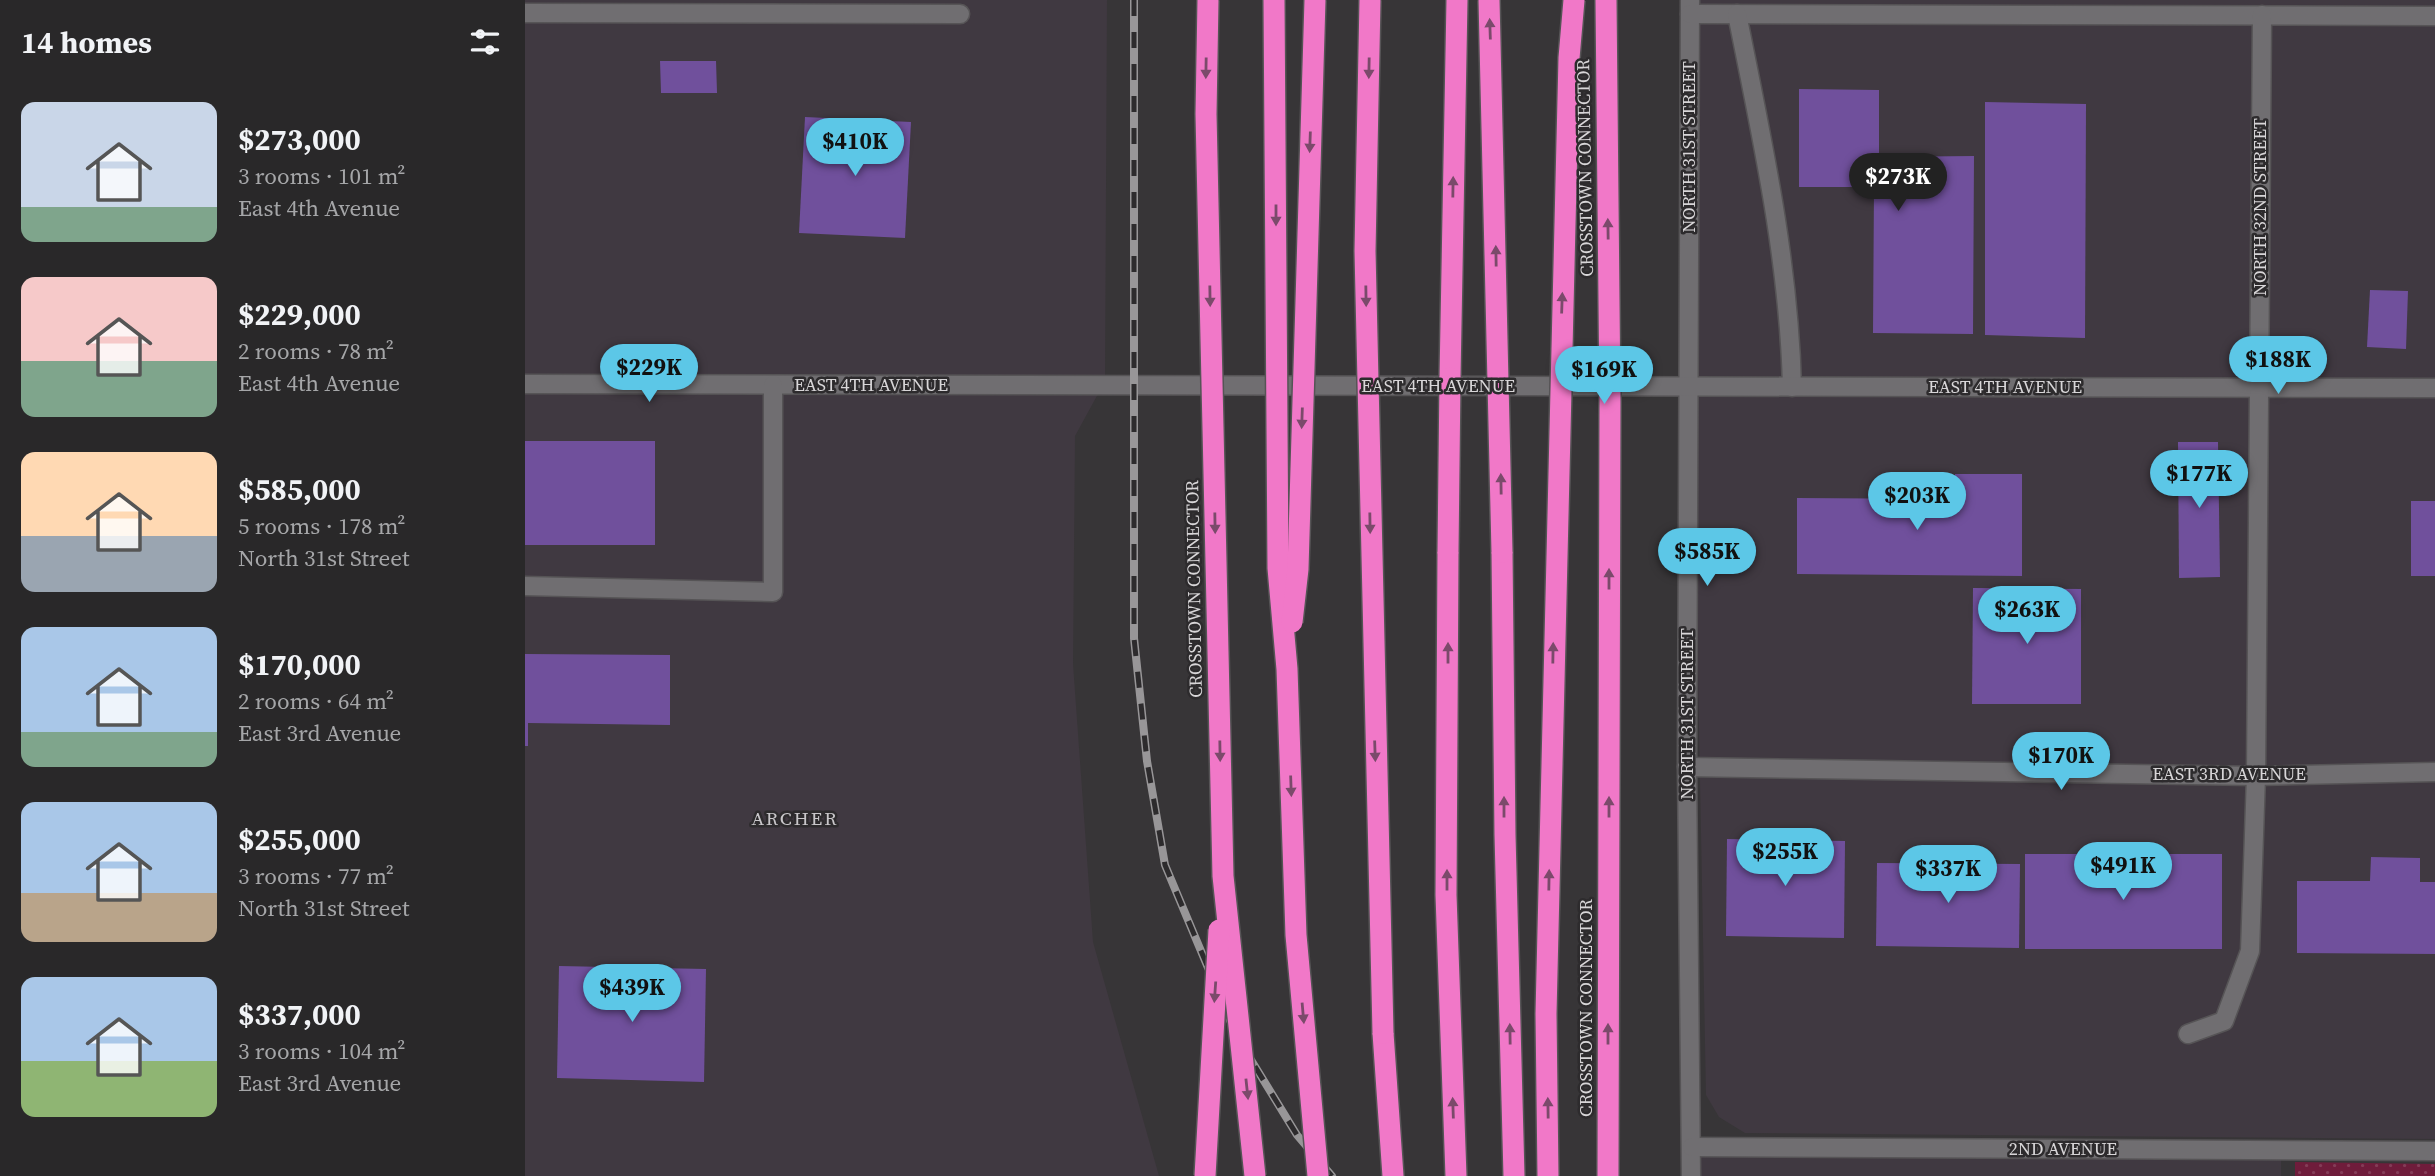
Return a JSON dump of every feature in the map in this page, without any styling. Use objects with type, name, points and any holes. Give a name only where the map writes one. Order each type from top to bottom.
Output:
[{"type":"highway","name":"CROSSTOWN CONNECTOR","points":[[1208,0],[1206,114],[1223,876],[1255,1176]]},
{"type":"highway","points":[[1274,0],[1278,568],[1287,669],[1296,935],[1318,1176]]},
{"type":"highway","points":[[1287,669],[1298,569],[1315,0]]},
{"type":"highway","points":[[1370,0],[1365,251],[1370,570],[1383,1033],[1393,1176]]},
{"type":"highway","points":[[1456,1176],[1447,881],[1457,0]]},
{"type":"highway","points":[[1489,0],[1514,1176]]},
{"type":"highway","points":[[1548,1176],[1546,1013],[1555,566],[1569,58],[1574,0]]},
{"type":"highway","name":"CROSSTOWN CONNECTOR","points":[[1606,0],[1609,388],[1608,1176]]},
{"type":"highway","points":[[1205,1176],[1223,876]]},
{"type":"street","points":[[1690,7],[1737,15],[2435,16]]},
{"type":"street","name":"NORTH 31ST STREET","points":[[1690,7],[1687,767],[1691,1176]]},
{"type":"street","points":[[525,13],[960,15]]},
{"type":"street","points":[[1737,15],[1779,220],[1791,328],[1792,387]]},
{"type":"street","name":"NORTH 32ND STREET","points":[[2189,1034],[2224,1021],[2250,951],[2256,776],[2262,16]]},
{"type":"street","name":"EAST 4TH AVENUE","points":[[525,384],[2435,388]]},
{"type":"street","points":[[525,586],[773,592],[773,385]]},
{"type":"street","name":"EAST 3RD AVENUE","points":[[1687,767],[2256,776],[2435,772]]},
{"type":"street","name":"2ND AVENUE","points":[[1692,1147],[2435,1151]]},
{"type":"shaded area","points":[[525,0],[1107,0],[1105,381],[1075,436],[1073,664],[1093,942],[1159,1176],[525,1176]]},
{"type":"shaded area","points":[[1692,0],[2435,0],[2435,1139],[1745,1133],[1719,1117],[1706,1095],[1690,253]]},
{"type":"shaded area","points":[[1695,1156],[2154,1156],[2281,1160],[2281,1176],[1695,1176]]},
{"type":"shaded area","points":[[2295,1162],[2435,1164],[2435,1176],[2295,1176]]},
{"type":"building","points":[[660,61],[716,61],[717,93],[661,93]]},
{"type":"building","points":[[1799,89],[1879,90],[1879,157],[1974,156],[1973,334],[1873,333],[1874,187],[1799,187]]},
{"type":"building","points":[[1985,102],[2086,104],[2085,338],[1985,335]]},
{"type":"building","points":[[805,117],[911,122],[905,238],[799,233]]},
{"type":"building","points":[[2370,290],[2408,291],[2406,349],[2367,347]]},
{"type":"building","points":[[525,441],[655,441],[655,545],[525,545]]},
{"type":"building","points":[[2178,442],[2218,442],[2220,577],[2179,578]]},
{"type":"building","points":[[1955,474],[2022,474],[2022,576],[1797,574],[1797,498],[1954,499]]},
{"type":"building","points":[[2411,501],[2435,501],[2435,576],[2411,576]]},
{"type":"building","points":[[1973,588],[2081,589],[2081,704],[1972,704]]},
{"type":"building","points":[[525,654],[670,655],[670,725],[528,723],[528,746],[525,746]]},
{"type":"building","points":[[1727,839],[1845,841],[1844,938],[1726,936]]},
{"type":"building","points":[[2025,854],[2222,854],[2222,949],[2025,949]]},
{"type":"building","points":[[2371,857],[2420,858],[2420,882],[2435,882],[2435,954],[2297,953],[2297,881],[2370,881]]},
{"type":"building","points":[[1877,863],[2020,864],[2019,948],[1876,946]]},
{"type":"building","points":[[559,966],[706,969],[704,1082],[557,1078]]},
{"type":"railway","points":[[1134,0],[1134,638],[1147,761],[1165,865],[1237,1037],[1297,1135],[1332,1176]]},
{"type":"district","name":"ARCHER","points":[[795,818]]}]
